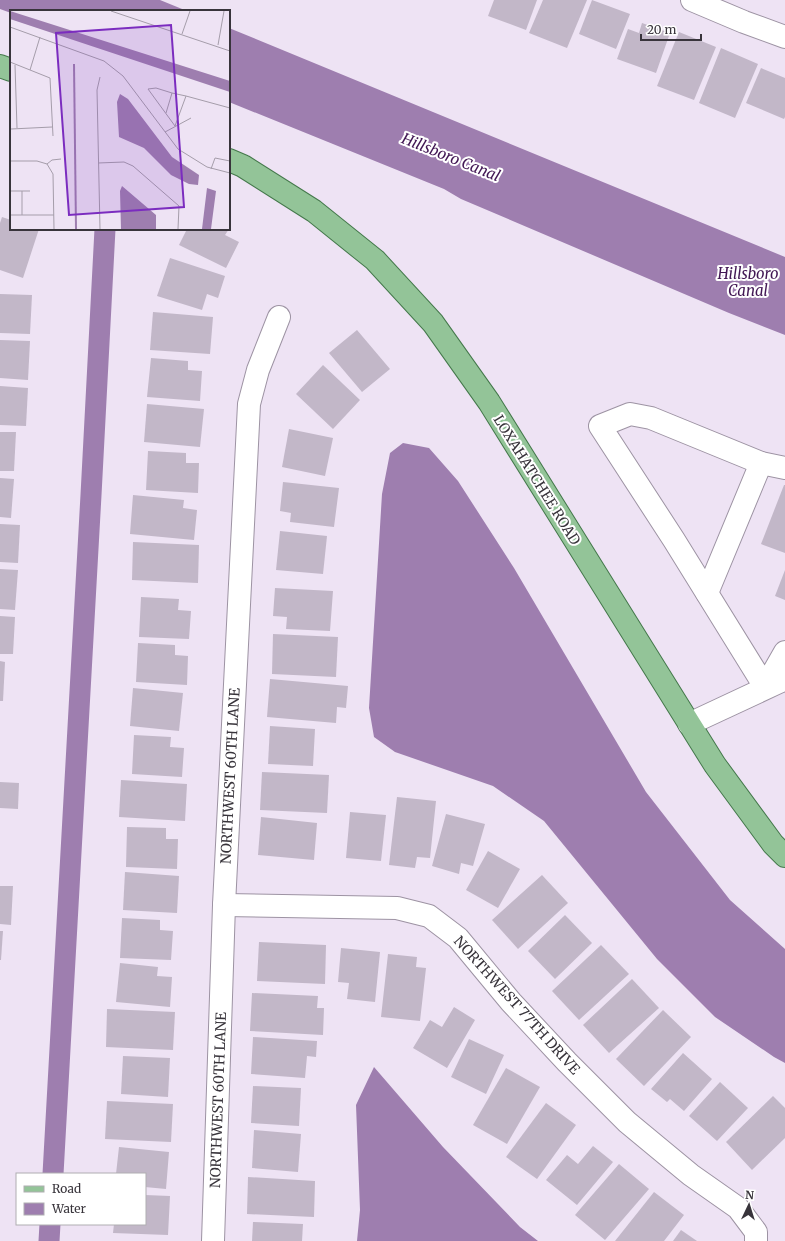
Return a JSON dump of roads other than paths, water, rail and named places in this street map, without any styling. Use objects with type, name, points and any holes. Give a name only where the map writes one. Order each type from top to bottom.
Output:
[{"type":"main road","points":[[0,66],[10,70]]},
{"type":"main road","name":"LOXAHATCHEE ROAD","points":[[230,160],[243,166],[314,210],[375,260],[433,323],[489,402],[690,724],[714,765],[773,844],[785,856]]},
{"type":"street","points":[[692,0],[744,22],[785,37]]},
{"type":"street","name":"NORTHWEST 60TH LANE","points":[[213,1241],[224,905],[249,404],[258,370],[280,317]]},
{"type":"street","points":[[765,687],[707,593],[600,426],[630,414],[651,418],[761,463],[785,468]]},
{"type":"street","points":[[707,593],[761,463]]},
{"type":"street","points":[[765,687],[785,652]]},
{"type":"street","points":[[690,724],[765,687],[785,679]]},
{"type":"street","name":"NORTHWEST 77TH DRIVE","points":[[224,905],[397,908],[429,916],[458,938],[511,1002],[567,1062],[627,1122],[691,1175],[738,1208],[756,1236]]},
{"type":"water","points":[[0,0],[160,0],[185,10],[10,10],[10,13],[0,9]]},
{"type":"water","name":"Hillsboro Canal","points":[[230,28],[785,257],[785,335],[729,313],[461,199],[444,189],[230,102]]},
{"type":"water","points":[[403,443],[429,448],[458,481],[514,568],[646,792],[730,900],[785,949],[785,1063],[715,1017],[657,959],[544,821],[493,786],[395,752],[374,737],[369,708],[382,494],[390,453]]},
{"type":"water","points":[[374,1067],[443,1147],[520,1227],[538,1241],[357,1241],[360,1210],[356,1105]]},
{"type":"waterway","points":[[53,1173],[105,230]]},
{"type":"waterway","points":[[49,1241],[50,1225]]}]
